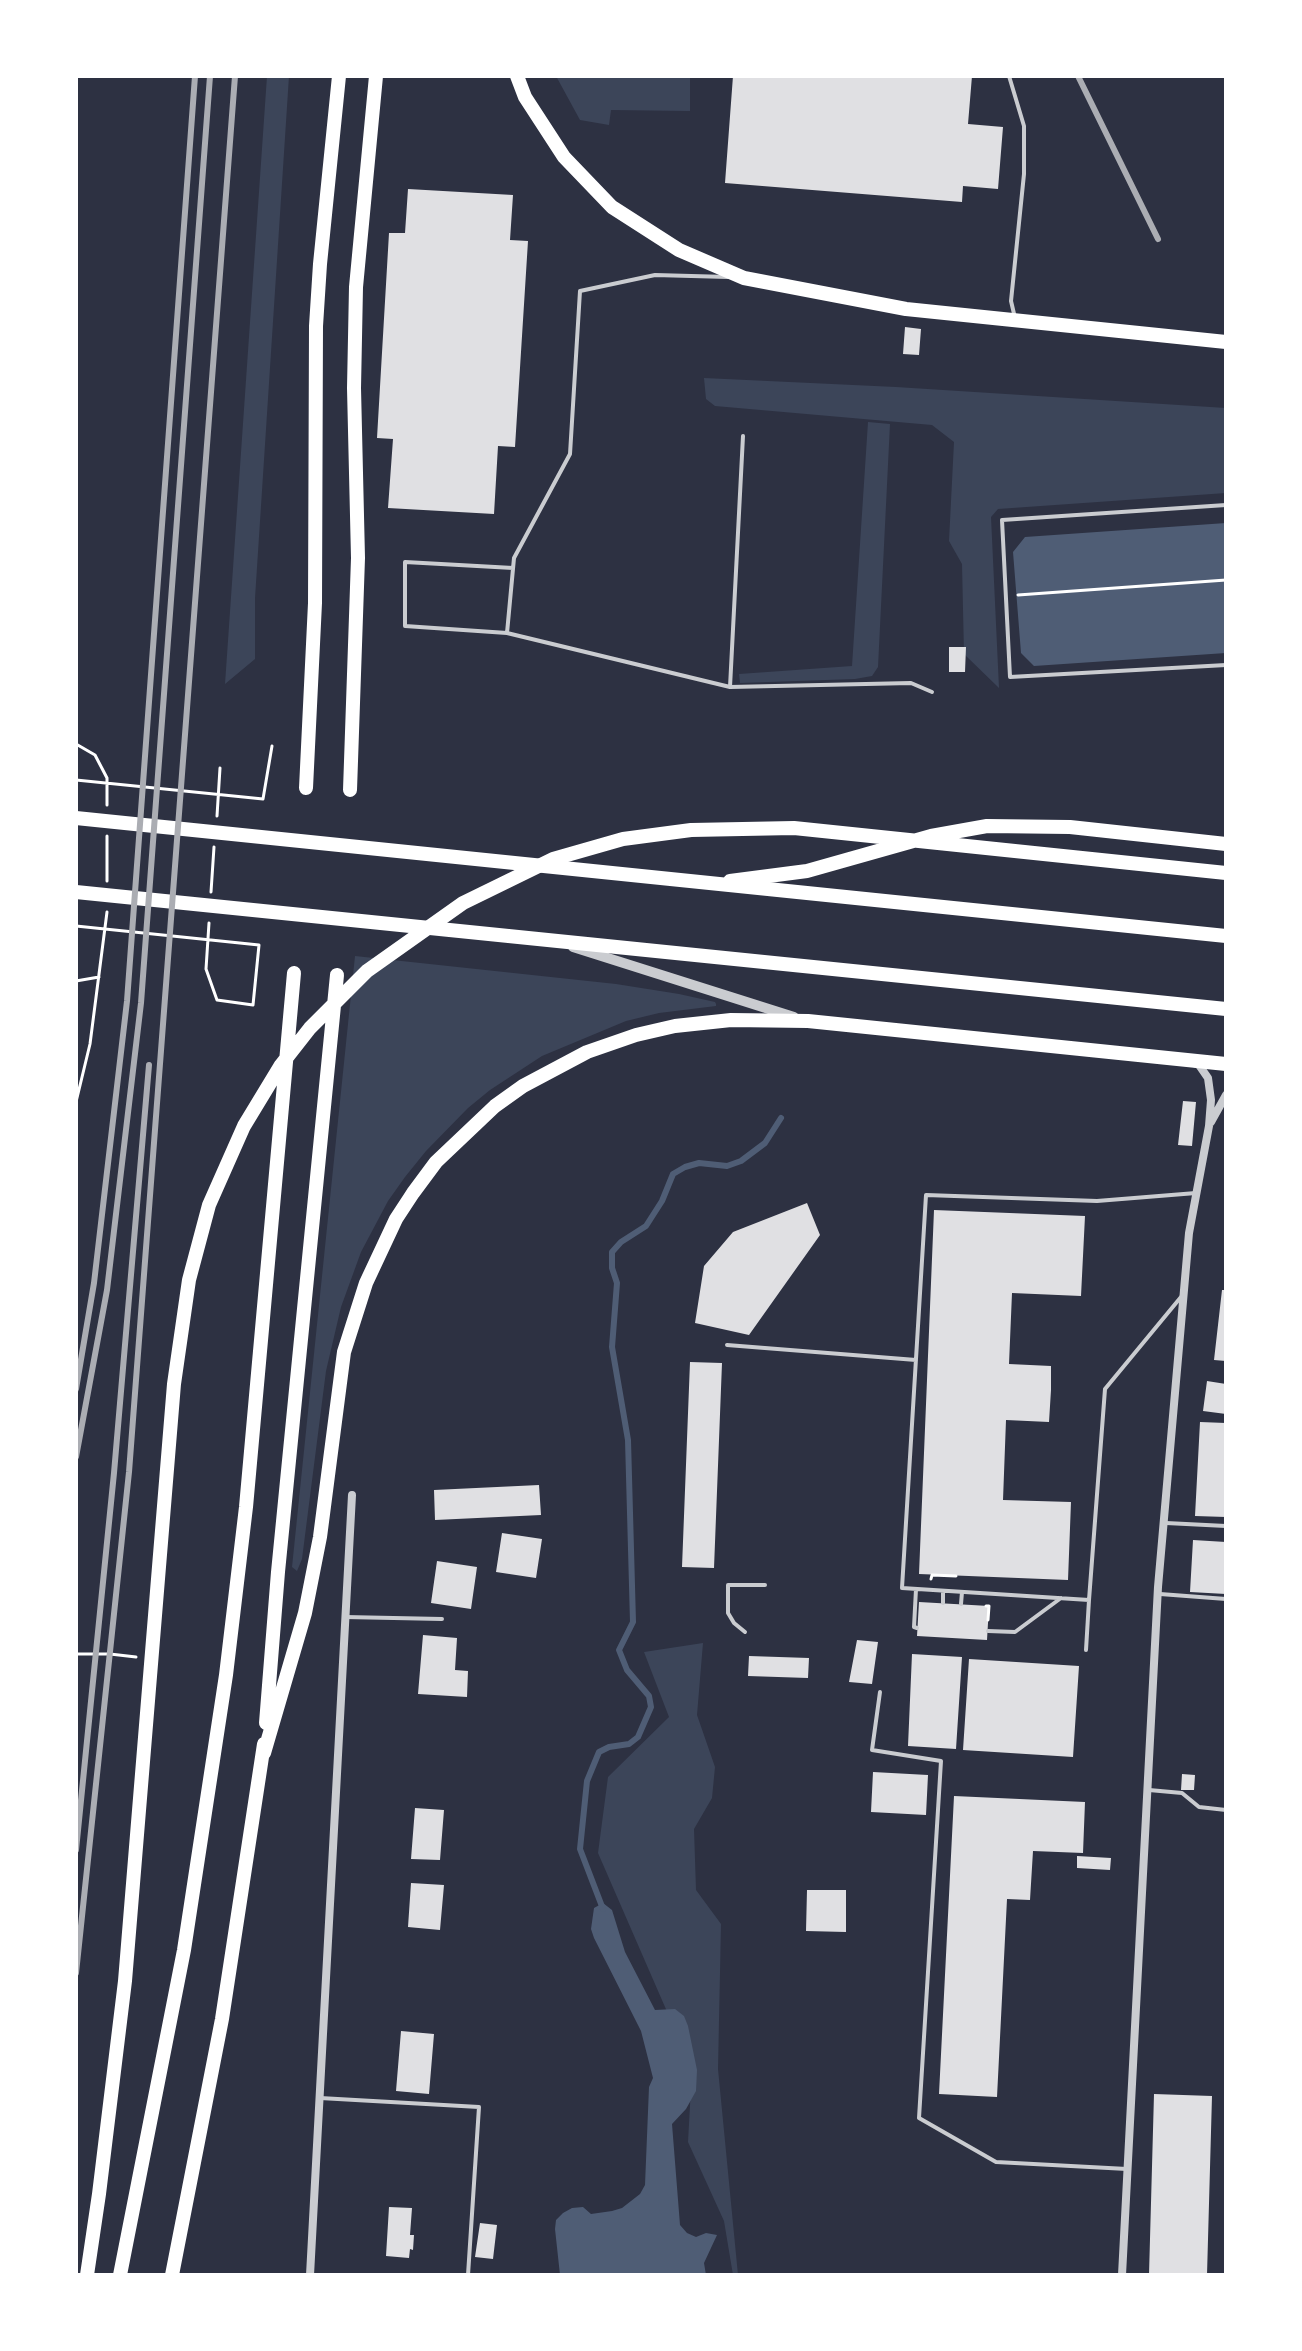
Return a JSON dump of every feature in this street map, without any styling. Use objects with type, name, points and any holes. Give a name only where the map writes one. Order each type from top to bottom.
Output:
[{"type":"main road","points":[[306,788],[315,603],[316,326],[339,76]]},
{"type":"main road","points":[[350,790],[358,584],[354,388],[356,287],[376,76]]},
{"type":"main road","points":[[517,76],[525,97],[564,157],[612,207],[679,250],[744,278],[906,309],[1226,342]]},
{"type":"main road","points":[[76,818],[1226,936]]},
{"type":"main road","points":[[701,884],[807,871],[931,836],[987,826],[1070,827],[1226,844]]},
{"type":"main road","points":[[87,2275],[125,1981],[174,1384],[187,1293],[199,1238],[222,1172],[262,1094],[310,1028],[367,971],[438,918],[521,873],[587,847],[668,832],[745,827],[830,830],[1225,873]]},
{"type":"main road","points":[[76,892],[1226,1009]]},
{"type":"main road","points":[[120,2275],[184,1950],[226,1675],[257,1398],[294,973]]},
{"type":"main road","points":[[172,2275],[222,2019],[264,1753],[278,1572],[337,975]]},
{"type":"main road","points":[[264,1753],[305,1613],[320,1537],[344,1352],[366,1283],[380,1250],[413,1193],[436,1162],[495,1106],[523,1086],[587,1052],[636,1035],[675,1026],[731,1020],[808,1021],[1226,1064]]},
{"type":"street","points":[[545,938],[808,1021]]},
{"type":"street","points":[[1122,2275],[1157,1594],[1182,1295],[1211,1100],[1208,1078],[1199,1065],[1188,1060]]},
{"type":"street","points":[[1209,1126],[1226,1095]]},
{"type":"street","points":[[310,2275],[352,1495]]},
{"type":"lane","points":[[1009,76],[1024,126],[1024,174],[1011,301],[1015,321]]},
{"type":"lane","points":[[507,633],[514,558],[570,454],[580,291],[655,275],[744,278]]},
{"type":"lane","points":[[730,687],[743,436]]},
{"type":"lane","points":[[1226,505],[1002,520],[1010,677],[1226,665]]},
{"type":"lane","points":[[513,568],[405,562],[405,626],[507,633],[730,687],[911,683],[932,692]]},
{"type":"lane","points":[[1089,1600],[902,1588],[926,1195],[1097,1201],[1196,1193]]},
{"type":"lane","points":[[1086,1650],[1105,1389],[1182,1295]]},
{"type":"lane","points":[[727,1345],[916,1360]]},
{"type":"lane","points":[[1163,1522],[1226,1526]]},
{"type":"lane","points":[[745,1632],[728,1613],[728,1585],[765,1585]]},
{"type":"lane","points":[[916,1589],[914,1627],[917,1628]]},
{"type":"lane","points":[[943,1591],[943,1603]]},
{"type":"lane","points":[[961,1604],[962,1592]]},
{"type":"lane","points":[[1157,1594],[1226,1599]]},
{"type":"lane","points":[[988,1631],[1015,1632],[1061,1598]]},
{"type":"lane","points":[[345,1617],[442,1619]]},
{"type":"lane","points":[[880,1692],[872,1750],[941,1761],[919,2118],[996,2162],[1127,2169]]},
{"type":"lane","points":[[1147,1790],[1182,1793],[1195,1805],[1226,1810]]},
{"type":"lane","points":[[320,2098],[479,2107],[468,2275]]},
{"type":"path","points":[[1006,596],[1226,580]]},
{"type":"path","points":[[76,744],[95,755],[107,778],[107,809]]},
{"type":"path","points":[[76,780],[263,799],[272,746]]},
{"type":"path","points":[[107,825],[107,888]]},
{"type":"path","points":[[76,1102],[90,1044],[107,904]]},
{"type":"path","points":[[76,926],[259,945],[253,1005]]},
{"type":"path","points":[[76,981],[99,977]]},
{"type":"path","points":[[932,1575],[956,1576]]},
{"type":"path","points":[[982,1605],[989,1606],[988,1623]]},
{"type":"path","points":[[76,1654],[147,1659]]},
{"type":"shaded area","points":[[267,76],[289,76],[255,598],[255,659],[225,684]]},
{"type":"shaded area","points":[[556,76],[690,76],[690,111],[611,110],[609,125],[580,120]]},
{"type":"shaded area","points":[[704,378],[1226,408],[1226,493],[998,509],[991,517],[999,688],[964,654],[962,564],[949,541],[954,442],[932,425],[715,406],[706,399]]},
{"type":"shaded area","points":[[868,422],[890,424],[878,667],[872,676],[855,679],[740,683],[739,674],[852,666]]},
{"type":"shaded area","points":[[1226,523],[1226,653],[1034,666],[1021,653],[1013,552],[1025,537]]},
{"type":"shaded area","points":[[355,956],[616,984],[679,994],[715,1002],[716,1006],[659,1013],[626,1021],[542,1056],[468,1108],[405,1177],[388,1201],[361,1252],[341,1307],[326,1371],[302,1559],[297,1571],[292,1567]]},
{"type":"shaded area","points":[[703,1643],[697,1715],[715,1767],[712,1798],[694,1829],[696,1890],[721,1924],[718,2069],[738,2275],[733,2275],[724,2221],[688,2142],[692,2069],[598,1853],[608,1777],[669,1717],[644,1652]]},
{"type":"shaded area","points":[[603,1903],[612,1910],[625,1952],[655,2010],[675,2009],[684,2016],[688,2026],[697,2070],[696,2091],[686,2109],[672,2124],[680,2225],[696,2237],[706,2233],[717,2235],[704,2263],[706,2275],[560,2275],[556,2220],[572,2208],[583,2207],[591,2214],[622,2208],[640,2194],[645,2185],[649,2087],[653,2078],[641,2031],[591,1929],[594,1908]]},
{"type":"building","points":[[733,76],[972,76],[968,124],[1003,127],[998,189],[963,186],[962,202],[725,183]]},
{"type":"building","points":[[408,189],[513,195],[510,240],[528,241],[515,447],[498,446],[494,514],[388,508],[393,439],[377,438],[389,233],[405,233]]},
{"type":"building","points":[[905,327],[921,329],[919,355],[903,354]]},
{"type":"building","points":[[949,647],[966,647],[965,672],[949,672]]},
{"type":"building","points":[[1183,1101],[1196,1102],[1192,1146],[1178,1145]]},
{"type":"building","points":[[807,1203],[820,1235],[749,1335],[695,1323],[704,1266],[733,1232]]},
{"type":"building","points":[[934,1210],[1085,1216],[1081,1296],[1012,1293],[1009,1364],[1051,1366],[1049,1422],[1006,1420],[1003,1500],[1071,1502],[1068,1580],[919,1574]]},
{"type":"building","points":[[1222,1290],[1226,1290],[1226,1361],[1214,1360]]},
{"type":"building","points":[[690,1362],[722,1363],[714,1568],[682,1567]]},
{"type":"building","points":[[1207,1381],[1226,1384],[1226,1414],[1203,1411]]},
{"type":"building","points":[[1200,1422],[1226,1423],[1226,1517],[1195,1516]]},
{"type":"building","points":[[539,1485],[541,1515],[435,1520],[434,1490]]},
{"type":"building","points":[[502,1533],[542,1539],[536,1578],[496,1572]]},
{"type":"building","points":[[1193,1540],[1226,1542],[1226,1594],[1190,1592]]},
{"type":"building","points":[[437,1561],[477,1567],[471,1609],[431,1603]]},
{"type":"building","points":[[919,1602],[989,1606],[987,1640],[917,1636]]},
{"type":"building","points":[[423,1635],[457,1638],[455,1670],[468,1671],[467,1697],[418,1694]]},
{"type":"building","points":[[857,1640],[878,1642],[872,1684],[849,1682]]},
{"type":"building","points":[[912,1654],[962,1657],[956,1749],[908,1746]]},
{"type":"building","points":[[749,1656],[809,1658],[808,1678],[748,1676]]},
{"type":"building","points":[[969,1659],[1079,1666],[1073,1757],[963,1750]]},
{"type":"building","points":[[873,1772],[928,1775],[926,1815],[871,1812]]},
{"type":"building","points":[[1182,1774],[1195,1775],[1194,1790],[1181,1790]]},
{"type":"building","points":[[954,1796],[1085,1802],[1083,1853],[1033,1851],[1030,1900],[1007,1899],[997,2097],[939,2094]]},
{"type":"building","points":[[415,1808],[444,1810],[440,1860],[411,1859]]},
{"type":"building","points":[[1077,1856],[1111,1858],[1110,1870],[1077,1868]]},
{"type":"building","points":[[411,1883],[444,1885],[440,1930],[408,1927]]},
{"type":"building","points":[[807,1890],[846,1890],[846,1932],[806,1931]]},
{"type":"building","points":[[401,2031],[434,2034],[429,2094],[396,2091]]},
{"type":"building","points":[[1154,2094],[1212,2096],[1207,2275],[1149,2275]]},
{"type":"building","points":[[389,2207],[412,2208],[410,2235],[414,2235],[409,2258],[386,2256]]},
{"type":"building","points":[[480,2223],[497,2225],[493,2259],[475,2257]]},
{"type":"waterway","points":[[603,1909],[580,1849],[587,1781],[599,1752],[629,1744],[638,1737],[651,1707],[649,1696],[627,1670],[619,1650],[633,1622],[628,1440],[612,1347],[617,1283],[612,1268],[612,1252],[621,1242],[646,1226],[662,1201],[673,1174],[699,1163],[727,1166],[741,1161],[765,1143],[781,1118]]},
{"type":"railway","points":[[76,1389],[94,1283],[127,1001],[195,76]]},
{"type":"railway","points":[[76,1457],[107,1290],[141,1003],[210,76]]},
{"type":"railway","points":[[76,1973],[129,1472],[235,76]]},
{"type":"railway","points":[[1078,76],[1158,239]]},
{"type":"railway","points":[[76,1850],[114,1473],[149,1065]]}]
